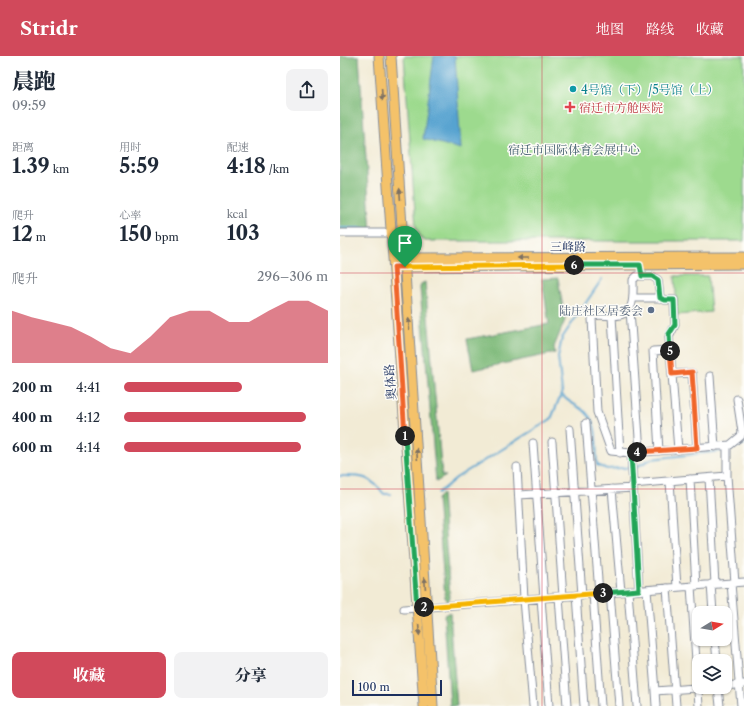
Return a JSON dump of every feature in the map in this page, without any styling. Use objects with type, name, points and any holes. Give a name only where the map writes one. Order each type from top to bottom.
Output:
[{"type":"main road","name":"奥体路","points":[[379,56],[424,706]]},
{"type":"main road","name":"奥体路","points":[[391,56],[434,706]]},
{"type":"main road","name":"三峰路","points":[[393,263],[639,261],[744,257]]},
{"type":"main road","name":"三峰路","points":[[639,261],[744,264]]},
{"type":"street","points":[[340,233],[391,233]]},
{"type":"street","points":[[639,261],[642,276]]},
{"type":"street","points":[[640,452],[630,310],[633,298],[633,280],[637,276],[652,276],[658,280],[660,298]]},
{"type":"street","points":[[633,298],[660,298],[665,300],[674,300],[675,325],[669,334],[678,450]]},
{"type":"street","points":[[630,310],[626,314],[612,316],[598,315],[592,319],[597,412],[611,451],[631,453],[728,446],[741,436],[742,432],[737,399]]},
{"type":"street","points":[[612,316],[620,453]]},
{"type":"street","points":[[659,451],[653,351],[670,350]]},
{"type":"street","points":[[672,374],[692,372],[697,448]]},
{"type":"street","points":[[710,376],[715,447]]},
{"type":"street","points":[[586,424],[591,490],[601,706]]},
{"type":"street","points":[[570,429],[584,706]]},
{"type":"street","points":[[552,442],[556,492],[566,706]]},
{"type":"street","points":[[533,443],[549,706]]},
{"type":"street","points":[[728,446],[727,476],[741,684],[741,706]]},
{"type":"street","points":[[631,453],[639,590]]},
{"type":"street","points":[[517,467],[524,599],[533,706]]},
{"type":"street","points":[[519,495],[612,489],[670,481],[727,476]]},
{"type":"street","points":[[709,478],[713,606]]},
{"type":"street","points":[[690,479],[697,654]]},
{"type":"street","points":[[670,481],[677,587]]},
{"type":"street","points":[[612,489],[620,592]]},
{"type":"street","points":[[404,609],[744,582]]},
{"type":"street","points":[[667,588],[676,706]]},
{"type":"street","points":[[647,590],[656,706]]},
{"type":"street","points":[[628,591],[637,706]]},
{"type":"street","points":[[610,592],[619,706]]},
{"type":"street","points":[[654,691],[692,688]]},
{"type":"street","points":[[698,694],[699,706]]},
{"type":"street","points":[[719,694],[720,706]]},
{"type":"green space","points":[[340,56],[359,56],[371,232],[340,232]]},
{"type":"green space","name":"宿迁市国际体育会展中心","points":[[404,56],[744,56],[744,241],[425,241],[420,237],[416,227]]},
{"type":"green space","points":[[675,276],[708,276],[711,312],[677,315]]},
{"type":"green space","points":[[558,278],[565,320],[554,347],[555,353],[473,370],[467,339],[549,324],[542,279]]},
{"type":"green space","points":[[425,282],[442,476],[446,476],[436,482],[420,288],[421,284]]},
{"type":"green space","points":[[442,494],[450,597],[448,602],[445,597],[437,499]]},
{"type":"green space","points":[[450,612],[457,706],[450,706],[444,615]]},
{"type":"water","points":[[434,56],[455,56],[461,149],[423,139]]},
{"type":"waterway","points":[[340,228],[364,228]]},
{"type":"waterway","points":[[438,493],[456,478],[551,419],[562,392],[558,357],[562,338],[602,279]]},
{"type":"waterway","points":[[562,395],[582,409],[592,421],[596,435],[597,465],[607,469],[636,467],[651,459],[722,451]]},
{"type":"waterway","points":[[730,449],[744,444]]},
{"type":"waterway","points":[[340,476],[365,478],[374,483],[384,494],[391,494]]},
{"type":"place","name":"4号馆（下）/5号馆（上）","points":[[573,89]]},
{"type":"place","name":"宿迁市方舱医院","points":[[570,107]]},
{"type":"place","name":"陆庄社区居委会","points":[[651,310]]},
{"type":"route","points":[[640,265],[642,276],[652,276],[660,283],[660,298],[665,300],[674,300],[675,325],[669,334],[672,374],[692,372],[697,448],[631,453],[639,590],[417,608],[394,267],[405,267],[640,265]]}]
